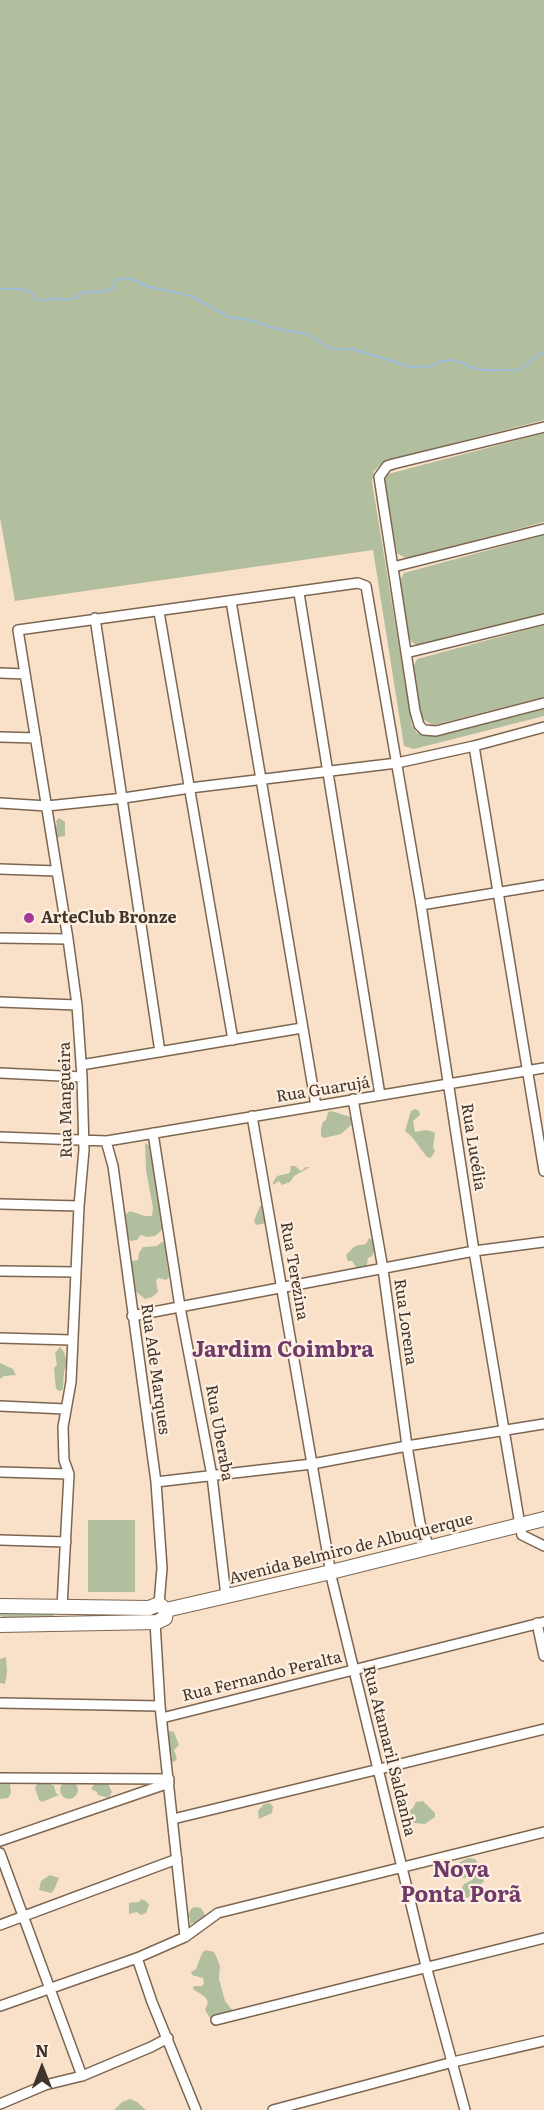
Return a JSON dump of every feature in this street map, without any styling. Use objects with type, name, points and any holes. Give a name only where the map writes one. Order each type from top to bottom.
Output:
[{"type":"main road","name":"Avenida Belmiro de Albuquerque","points":[[0,1606],[158,1607],[226,1596],[429,1547],[521,1530],[544,1519]]},
{"type":"main road","points":[[155,1622],[148,1615],[158,1607]]},
{"type":"main road","points":[[0,1625],[155,1622]]},
{"type":"street","points":[[544,427],[387,466],[378,477],[417,719],[424,730],[436,731],[544,703]]},
{"type":"street","points":[[393,567],[544,529]]},
{"type":"street","name":"Rua Lucélia","points":[[299,592],[358,583],[366,586],[421,905],[474,1251],[521,1530]]},
{"type":"street","points":[[160,1052],[124,798],[95,618],[159,612],[299,592],[380,1095]]},
{"type":"street","points":[[231,601],[316,1106]]},
{"type":"street","points":[[159,612],[233,1040]]},
{"type":"street","name":"Rua Mangueira","points":[[62,1607],[69,1474],[63,1449],[65,1409],[70,1382],[79,1206],[85,1139],[77,1005],[18,630],[95,618]]},
{"type":"street","points":[[406,653],[544,619]]},
{"type":"street","points":[[0,674],[25,674]]},
{"type":"street","points":[[0,803],[46,806],[397,763],[474,746],[544,727]]},
{"type":"street","points":[[0,737],[36,738]]},
{"type":"street","points":[[474,746],[544,1171]]},
{"type":"street","points":[[0,869],[56,871]]},
{"type":"street","points":[[421,905],[544,885]]},
{"type":"street","points":[[0,938],[68,939]]},
{"type":"street","points":[[0,1002],[77,1005]]},
{"type":"street","points":[[81,1065],[302,1028]]},
{"type":"street","name":"Rua Guarujá","points":[[0,1137],[106,1141],[544,1068]]},
{"type":"street","points":[[0,1073],[82,1077]]},
{"type":"street","name":"Rua Lorena","points":[[353,1099],[383,1269],[420,1523],[429,1547]]},
{"type":"street","name":"Rua Terezina","points":[[252,1116],[331,1572]]},
{"type":"street","name":"Rua Uberaba","points":[[153,1133],[180,1307],[212,1476],[226,1596]]},
{"type":"street","name":"Rua Ade Marques","points":[[106,1141],[113,1166],[156,1482],[162,1569],[158,1607]]},
{"type":"street","points":[[0,1204],[79,1206]]},
{"type":"street","points":[[132,1316],[474,1251],[544,1242]]},
{"type":"street","points":[[0,1271],[76,1272]]},
{"type":"street","points":[[0,1338],[71,1340]]},
{"type":"street","points":[[0,1406],[65,1409]]},
{"type":"street","points":[[156,1482],[312,1464],[544,1424]]},
{"type":"street","points":[[0,1472],[69,1474]]},
{"type":"street","points":[[521,1530],[544,1546]]},
{"type":"street","points":[[0,1540],[66,1542]]},
{"type":"street","name":"Rua Atamaril Saldanha","points":[[331,1572],[426,1966],[465,2110]]},
{"type":"street","points":[[155,1622],[160,1706],[184,1937]]},
{"type":"street","points":[[541,1623],[544,1656]]},
{"type":"street","name":"Rua Fernando Peralta","points":[[162,1718],[541,1623]]},
{"type":"street","points":[[0,1703],[160,1706]]},
{"type":"street","points":[[173,1819],[544,1729]]},
{"type":"street","points":[[0,1778],[169,1781]]},
{"type":"street","points":[[0,1841],[169,1781]]},
{"type":"street","points":[[0,2006],[137,1958],[184,1937],[218,1913],[544,1832]]},
{"type":"street","points":[[0,1853],[82,2076]]},
{"type":"street","points":[[0,1925],[177,1860]]},
{"type":"street","points":[[216,2020],[544,1938]]},
{"type":"street","points":[[137,1958],[152,2002],[196,2110]]},
{"type":"street","points":[[0,2104],[45,2085],[82,2076],[168,2038]]},
{"type":"street","points":[[273,2110],[453,2062],[544,2041]]},
{"type":"green space","points":[[0,0],[544,0],[544,420],[384,461],[374,471],[372,482],[412,726],[417,733],[433,736],[544,709],[544,716],[414,749],[404,746],[373,550],[15,601],[0,518]]},
{"type":"green space","points":[[544,433],[544,522],[413,557],[405,558],[397,553],[384,485],[388,474]]},
{"type":"green space","points":[[544,535],[544,614],[421,645],[412,642],[409,638],[399,582],[404,573]]},
{"type":"green space","points":[[544,625],[544,697],[433,725],[424,720],[421,715],[413,668],[417,659]]},
{"type":"green space","points":[[59,818],[65,822],[65,836],[54,838],[56,821]]},
{"type":"green space","points":[[415,1109],[420,1115],[413,1121],[415,1132],[426,1130],[434,1132],[435,1135],[433,1147],[435,1151],[431,1158],[427,1157],[405,1131],[411,1111]]},
{"type":"green space","points":[[328,1112],[351,1117],[351,1125],[341,1134],[324,1138],[321,1136],[321,1129]]},
{"type":"green space","points":[[145,1143],[152,1147],[165,1224],[155,1236],[141,1235],[137,1240],[131,1241],[118,1231],[114,1224],[130,1211],[152,1216]]},
{"type":"green space","points":[[291,1166],[301,1171],[310,1167],[294,1176],[290,1182],[282,1185],[279,1181],[273,1185],[277,1176],[290,1173]]},
{"type":"green space","points":[[260,1206],[263,1206],[266,1223],[256,1225],[254,1221]]},
{"type":"green space","points":[[369,1238],[375,1242],[376,1246],[372,1256],[368,1258],[367,1265],[358,1270],[352,1261],[348,1261],[346,1255],[355,1246],[366,1244]]},
{"type":"green space","points":[[162,1242],[168,1242],[170,1248],[166,1256],[169,1277],[166,1280],[158,1278],[156,1281],[158,1292],[145,1299],[134,1290],[131,1261],[138,1260],[143,1247],[157,1246]]},
{"type":"green space","points":[[60,1347],[67,1363],[63,1389],[60,1391],[56,1389],[54,1368],[57,1365],[55,1353]]},
{"type":"green space","points":[[0,1363],[13,1369],[16,1375],[4,1376],[0,1379]]},
{"type":"green space","points":[[88,1520],[135,1520],[135,1592],[88,1592]]},
{"type":"green space","points":[[0,1606],[2,1613],[57,1612],[52,1617],[26,1619],[17,1631],[10,1633],[4,1630],[10,1619],[0,1616]]},
{"type":"green space","points":[[6,1657],[5,1684],[0,1683],[0,1659]]},
{"type":"green space","points":[[174,1732],[179,1745],[174,1750],[177,1759],[174,1762],[170,1761],[172,1755],[169,1752],[167,1733]]},
{"type":"green space","points":[[0,1781],[10,1784],[11,1793],[8,1798],[0,1799]]},
{"type":"green space","points":[[45,1781],[54,1786],[59,1795],[42,1802],[35,1788],[37,1784]]},
{"type":"green space","points":[[69,1781],[75,1784],[78,1790],[75,1796],[69,1799],[63,1796],[60,1790],[63,1784]]},
{"type":"green space","points":[[101,1781],[108,1784],[112,1792],[109,1798],[98,1795],[91,1789],[95,1783]]},
{"type":"green space","points":[[423,1801],[435,1813],[435,1817],[425,1824],[414,1823],[407,1812],[416,1802]]},
{"type":"green space","points":[[270,1803],[273,1807],[272,1813],[259,1819],[258,1811],[264,1804]]},
{"type":"green space","points":[[468,1858],[475,1859],[478,1873],[484,1881],[468,1898],[462,1897],[462,1888],[473,1877],[459,1878],[454,1871],[456,1864]]},
{"type":"green space","points":[[50,1875],[59,1878],[54,1890],[51,1893],[39,1890],[41,1881]]},
{"type":"green space","points":[[141,1899],[149,1905],[146,1913],[129,1914],[129,1903],[139,1902]]},
{"type":"green space","points":[[195,1907],[201,1908],[206,1917],[190,1924],[188,1915]]},
{"type":"green space","points":[[206,1950],[214,1952],[216,1956],[220,1966],[219,1979],[225,2001],[233,2011],[232,2015],[216,2020],[210,2018],[205,2010],[208,2002],[205,1997],[193,1989],[194,1986],[202,1986],[204,1983],[203,1978],[192,1975],[191,1972],[196,1969],[202,1953]]},
{"type":"green space","points":[[130,2099],[146,2110],[114,2110],[122,2102]]},
{"type":"waterway","points":[[0,289],[21,289],[31,292],[36,299],[41,301],[55,298],[67,300],[83,292],[103,292],[115,287],[115,280],[128,278],[150,287],[191,296],[229,317],[307,334],[331,349],[353,349],[411,367],[431,366],[452,360],[485,370],[519,370],[544,351]]},
{"type":"place","name":"ArteClub Bronze","points":[[29,918]]},
{"type":"district","name":"Jardim Coimbra","points":[[283,1351]]},
{"type":"district","name":"Nova Ponta Porã","points":[[461,1884]]}]
